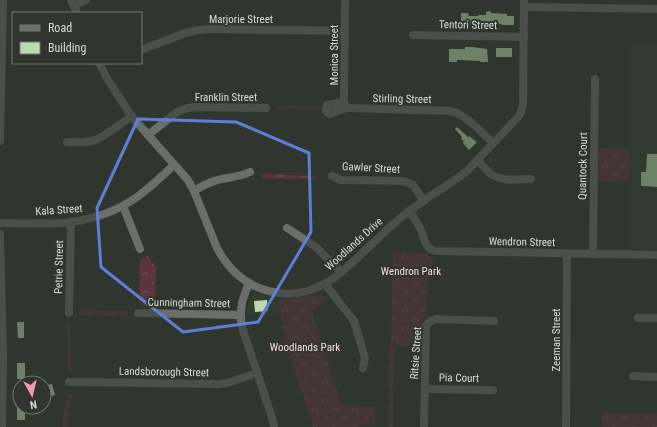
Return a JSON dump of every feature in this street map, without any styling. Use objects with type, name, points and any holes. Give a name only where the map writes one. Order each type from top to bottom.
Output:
[{"type":"street","points":[[0,141],[1,14],[3,0]]},
{"type":"street","points":[[74,6],[86,0]]},
{"type":"street","name":"Monica Street","points":[[345,0],[346,105]]},
{"type":"street","points":[[524,3],[657,8]]},
{"type":"street","name":"Woodlands Drive","points":[[100,65],[132,116],[188,180],[221,256],[237,275],[248,283],[263,290],[276,293],[301,292],[325,284],[341,272],[409,211],[459,177],[518,118],[523,105],[524,3]]},
{"type":"street","name":"Marjorie Street","points":[[142,50],[185,33],[198,30],[345,31]]},
{"type":"street","name":"Tentori Street","points":[[413,35],[524,37]]},
{"type":"street","name":"Quantock Court","points":[[593,254],[595,78]]},
{"type":"street","name":"Stirling Street","points":[[346,105],[452,111],[461,114],[468,119],[493,143]]},
{"type":"street","name":"Franklin Street","points":[[148,135],[177,112],[184,109],[194,107],[266,108]]},
{"type":"street","points":[[67,142],[93,141],[132,116]]},
{"type":"street","points":[[477,160],[492,175],[499,178],[531,179]]},
{"type":"street","name":"Kala Street","points":[[0,223],[55,223],[89,219],[123,206],[137,197],[174,165]]},
{"type":"street","points":[[194,191],[212,182],[250,172]]},
{"type":"street","name":"Gawler Street","points":[[332,176],[341,180],[404,181],[413,185],[424,201]]},
{"type":"street","points":[[123,206],[140,249]]},
{"type":"street","name":"Wendron Street","points":[[409,211],[420,229],[426,245],[432,251],[657,255]]},
{"type":"street","name":"Petrie Street","points":[[69,313],[70,222]]},
{"type":"street","points":[[287,228],[316,247],[341,272]]},
{"type":"street","points":[[0,234],[3,355],[2,427]]},
{"type":"street","name":"Zeeman Street","points":[[566,427],[567,253]]},
{"type":"street","points":[[248,283],[241,306],[240,315],[242,327],[274,427]]},
{"type":"street","points":[[325,284],[354,321],[365,358],[363,368]]},
{"type":"street","name":"Cunningham Street","points":[[138,313],[240,315]]},
{"type":"street","points":[[638,318],[657,318]]},
{"type":"street","name":"Ritsie Street","points":[[424,427],[426,326],[429,322],[435,319],[494,321]]},
{"type":"street","name":"Landsborough Street","points":[[69,382],[216,384],[226,383],[257,373]]},
{"type":"street","points":[[633,376],[657,377]]},
{"type":"street","name":"Pia Court","points":[[425,389],[493,390]]},
{"type":"highlighted area","points":[[138,119],[236,122],[309,153],[311,232],[258,322],[183,332],[101,267],[97,208]]},
{"type":"shaded area","points":[[631,43],[657,43],[657,251],[629,251]]},
{"type":"shaded area","points":[[255,294],[279,299],[281,313],[247,315],[247,308],[252,296]]},
{"type":"green space","points":[[277,106],[319,106],[319,109],[277,109]]},
{"type":"green space","points":[[599,148],[630,149],[629,182],[598,181]]},
{"type":"green space","points":[[263,174],[317,176],[318,179],[262,178]]},
{"type":"green space","name":"Wendron Park","points":[[393,252],[425,253],[430,257],[434,257],[427,288],[426,316],[421,322],[420,326],[420,346],[391,346]]},
{"type":"green space","points":[[148,256],[156,267],[155,308],[146,308],[139,304],[140,259]]},
{"type":"green space","name":"Woodlands Park","points":[[321,294],[326,299],[312,312],[342,406],[375,407],[375,426],[359,425],[358,427],[313,427],[284,338],[279,299],[291,299]]},
{"type":"green space","points":[[79,310],[128,311],[127,316],[79,315]]},
{"type":"green space","points":[[70,323],[71,371],[68,371],[67,324]]},
{"type":"green space","points":[[389,346],[394,346],[393,427],[389,427]]},
{"type":"green space","points":[[68,394],[72,395],[67,419],[67,427],[63,427],[63,416]]},
{"type":"green space","points":[[602,413],[657,414],[657,427],[602,427]]},
{"type":"building","points":[[489,11],[491,13],[514,16],[514,25],[502,24],[480,26],[469,24],[463,25],[463,29],[458,28],[459,24],[461,24],[461,13],[468,13],[469,16],[478,16],[486,15],[486,12]]},
{"type":"building","points":[[465,47],[487,49],[488,62],[457,60],[457,62],[449,62],[449,49],[465,49]]},
{"type":"building","points":[[496,48],[512,48],[512,57],[496,57]]},
{"type":"building","points":[[457,127],[468,137],[469,136],[477,142],[469,150],[463,143],[464,141],[461,139],[462,137],[455,129]]},
{"type":"building","points":[[647,154],[657,154],[657,187],[641,186],[641,172],[646,172]]},
{"type":"building","points":[[267,300],[268,311],[255,312],[254,301]]},
{"type":"building","points":[[17,322],[24,322],[24,338],[18,338]]},
{"type":"building","points":[[17,363],[25,363],[25,375],[17,375]]},
{"type":"building","points":[[52,384],[55,395],[52,396]]},
{"type":"building","points":[[17,415],[25,415],[25,420],[17,420]]}]
